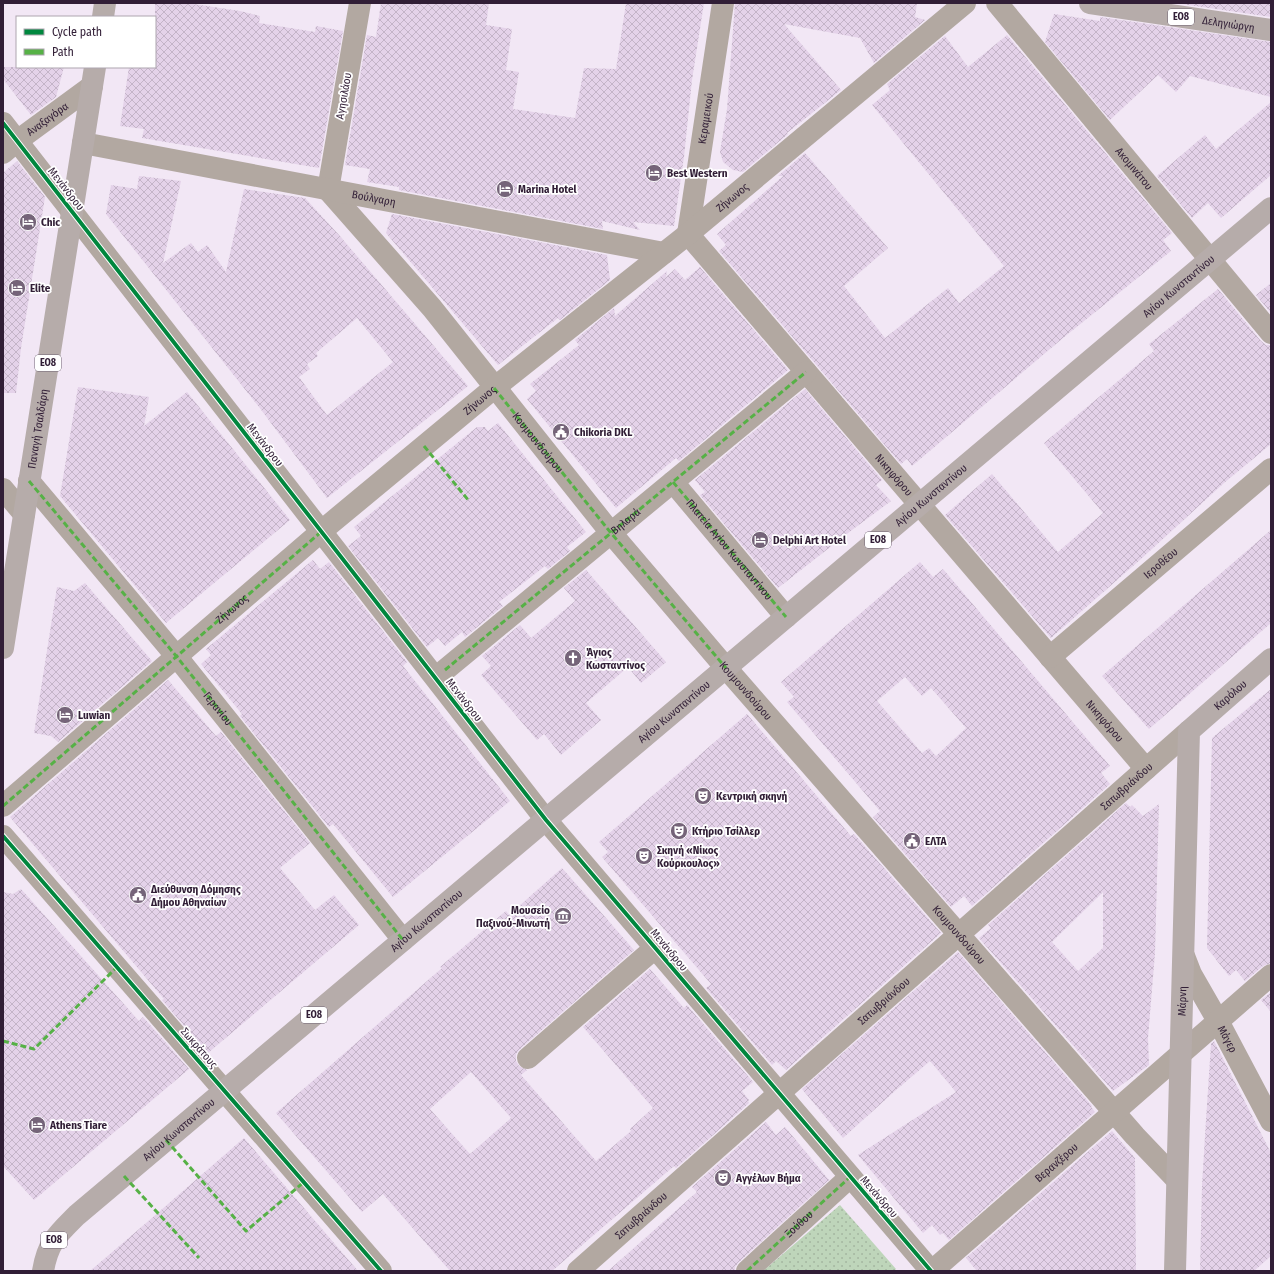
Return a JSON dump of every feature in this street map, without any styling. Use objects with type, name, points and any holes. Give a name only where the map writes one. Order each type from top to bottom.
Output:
[{"type":"main road","points":[[103,16],[105,3]]},
{"type":"main road","name":"Δεληγιώργη","points":[[1090,3],[1271,30]]},
{"type":"main road","name":"Παναγή Τσαλδάρη","points":[[3,648],[94,76]]},
{"type":"main road","name":"Αγίου Κωνσταντίνου","points":[[43,1271],[45,1259],[51,1242],[77,1215],[1271,208]]},
{"type":"main road","name":"Καρόλου","points":[[1190,731],[1271,659]]},
{"type":"main road","name":"Μάρνη","points":[[1175,1271],[1190,731]]},
{"type":"street","name":"Αγησιλάου","points":[[328,190],[360,3]]},
{"type":"street","name":"Κεραμεικού","points":[[688,234],[724,3]]},
{"type":"street","name":"Ζήνωνος","points":[[3,806],[321,532],[494,388],[688,234],[965,3]]},
{"type":"street","name":"Ακομινάτου","points":[[997,3],[1271,333]]},
{"type":"street","name":"Αναξαγόρα","points":[[10,147],[94,76]]},
{"type":"street","name":"Μενάνδρου","points":[[3,124],[10,147],[72,212],[546,820],[931,1271]]},
{"type":"street","name":"Βούλγαρη","points":[[83,143],[664,253]]},
{"type":"street","name":"Κουμουνδούρου","points":[[328,190],[432,308],[494,388],[611,533],[726,668],[1135,1136],[1177,1180]]},
{"type":"street","name":"Νικηφόρου","points":[[688,234],[1146,770]]},
{"type":"street","name":"Βηλαρά","points":[[445,670],[806,372]]},
{"type":"street","name":"Ιεροθέου","points":[[1050,657],[1271,469]]},
{"type":"street","name":"Γερανίου","points":[[29,482],[177,656],[403,940]]},
{"type":"street","name":"Πλατεία Αγίου Κωνσταντίνου","points":[[673,482],[786,617]]},
{"type":"street","points":[[3,489],[24,514]]},
{"type":"street","name":"Σατωβριάνδου","points":[[578,1271],[1190,731]]},
{"type":"street","name":"Σωκράτους","points":[[3,836],[381,1271]]},
{"type":"street","name":"Μενάνδρου","points":[[528,1058],[655,948]]},
{"type":"street","name":"Μάγερ","points":[[1184,956],[1191,974],[1218,1021],[1271,1121]]},
{"type":"street","name":"Βερανζέρου","points":[[931,1271],[1271,975]]},
{"type":"street","name":"Ξούθου","points":[[747,1271],[850,1177]]},
{"type":"green space","points":[[840,1205],[896,1269],[894,1271],[763,1271]]},
{"type":"building","points":[[155,3],[187,3],[240,11],[260,16],[259,23],[315,32],[316,26],[343,31],[319,168],[142,138],[144,129],[120,126],[129,68],[156,68]]},
{"type":"building","points":[[381,3],[489,3],[486,25],[512,29],[506,70],[519,72],[513,109],[575,118],[584,68],[616,69],[626,3],[704,3],[692,80],[684,157],[674,226],[633,222],[640,230],[602,221],[603,229],[399,190],[399,187],[367,182],[370,169],[345,165],[367,35],[376,37]]},
{"type":"building","points":[[735,3],[917,3],[915,17],[925,20],[874,63],[860,38],[784,24],[841,90],[787,133],[788,134],[743,172],[733,170],[723,162],[720,152],[727,109]]},
{"type":"building","points":[[1175,3],[1271,3],[1271,17]]},
{"type":"building","points":[[1054,14],[1100,21],[1100,17],[1271,42],[1271,97],[1190,76],[1176,92],[1158,75],[1110,120],[1045,42]]},
{"type":"building","points":[[1007,35],[1172,233],[1163,240],[1171,251],[1063,338],[912,466],[907,459],[901,464],[719,251],[726,245],[717,234],[783,176],[778,176],[805,153],[888,248],[844,286],[885,338],[948,288],[959,303],[1004,266],[872,105],[890,90],[887,84],[945,36],[968,67]]},
{"type":"building","points":[[3,67],[64,68],[56,97],[31,115],[3,79]]},
{"type":"building","points":[[1271,102],[1271,175],[1221,218],[1208,203],[1192,218],[1157,176],[1205,135],[1216,149]]},
{"type":"building","points":[[17,161],[45,197],[21,348],[16,393],[3,393],[3,173]]},
{"type":"building","points":[[139,176],[181,181],[163,263],[191,243],[198,252],[207,245],[226,272],[244,189],[305,198],[339,235],[468,386],[327,498],[259,407],[106,214],[111,185],[137,189]],"holes":[[[357,318],[393,362],[327,415],[299,377],[310,369],[307,364],[318,356],[316,353]]]},
{"type":"building","points":[[392,214],[607,255],[610,280],[560,320],[558,318],[498,365],[386,233]]},
{"type":"building","points":[[700,267],[788,370],[679,461],[676,458],[616,508],[527,399],[536,391],[530,384],[579,345],[575,340],[614,308],[615,316],[667,271],[666,277],[675,269],[685,280]]},
{"type":"building","points":[[1271,283],[1271,313],[1256,295]]},
{"type":"building","points":[[1218,289],[1261,341],[1266,345],[1271,345],[1271,444],[1224,483],[1141,559],[1051,638],[945,515],[992,474],[1058,552],[1103,513],[1044,443],[1154,351],[1149,344]]},
{"type":"building","points":[[78,387],[149,397],[144,426],[187,392],[290,520],[166,623],[60,496]]},
{"type":"building","points":[[805,389],[882,480],[876,485],[891,501],[778,588],[700,495],[705,492],[695,480]]},
{"type":"building","points":[[498,423],[586,532],[567,547],[570,551],[548,569],[545,566],[499,602],[503,606],[465,637],[462,632],[445,646],[438,638],[427,647],[348,546],[361,536],[354,527],[477,427],[485,427],[488,431]]},
{"type":"building","points":[[1271,530],[1271,623],[1149,729],[1102,676]]},
{"type":"building","points":[[313,560],[320,569],[329,562],[407,662],[403,666],[510,801],[393,897],[333,824],[329,827],[240,716],[242,714],[201,664],[211,655],[206,649]]},
{"type":"building","points":[[920,562],[933,577],[943,569],[1110,766],[1101,773],[1110,784],[972,906],[964,896],[951,907],[873,817],[880,811],[787,702],[794,697],[781,682]],"holes":[[[905,677],[922,696],[931,688],[966,728],[936,756],[929,748],[922,753],[877,701]]]},
{"type":"building","name":"Άγιος Κωσταντίνος","points":[[586,570],[666,662],[641,683],[628,667],[586,703],[601,720],[561,755],[544,734],[537,740],[481,675],[491,666],[482,656],[520,625],[531,638],[575,601],[564,588]]},
{"type":"building","points":[[85,583],[152,661],[58,742],[51,736],[34,733],[57,587],[74,591]]},
{"type":"building","points":[[168,680],[216,736],[221,732],[310,843],[280,868],[315,910],[334,895],[359,925],[208,1053],[10,817]]},
{"type":"building","points":[[1271,689],[1271,963],[1263,966],[1245,981],[1236,970],[1229,976],[1207,948],[1212,738]]},
{"type":"building","points":[[747,714],[851,836],[854,834],[941,933],[786,1070],[776,1061],[772,1065],[706,988],[711,984],[602,857],[608,852],[599,842]]},
{"type":"building","points":[[1126,803],[1130,807],[1132,805],[1143,816],[1159,804],[1155,953],[1148,1038],[1149,1065],[1113,1091],[979,938],[991,928],[988,925]],"holes":[[[1103,892],[1103,948],[1078,971],[1052,942]]]},
{"type":"building","points":[[562,868],[634,950],[516,1054],[516,1061],[519,1066],[527,1070],[521,1075],[596,1161],[631,1131],[630,1129],[653,1108],[583,1027],[650,969],[684,1008],[687,1005],[753,1082],[742,1091],[749,1100],[749,1103],[676,1168],[674,1166],[552,1271],[450,1271],[383,1194],[362,1212],[276,1113],[442,968],[440,967],[506,911],[509,915]],"holes":[[[471,1072],[511,1118],[470,1154],[430,1109]]]},
{"type":"building","points":[[21,889],[139,1021],[143,1017],[189,1069],[34,1200],[3,1166],[3,892],[13,894]]},
{"type":"building","points":[[958,952],[1092,1106],[1091,1107],[1095,1112],[949,1240],[943,1233],[940,1235],[932,1225],[923,1233],[858,1155],[956,1092],[930,1061],[843,1138],[802,1089]]},
{"type":"building","points":[[1271,992],[1271,1012],[1261,1000]]},
{"type":"building","points":[[1214,1041],[1271,1153],[1271,1256],[1254,1271],[1200,1271],[1202,1185],[1211,1044]]},
{"type":"building","points":[[766,1122],[776,1135],[785,1127],[829,1180],[739,1262],[735,1267],[735,1271],[608,1271],[697,1192],[692,1187]]},
{"type":"building","points":[[1112,1131],[1135,1158],[1136,1271],[977,1271],[966,1258]]},
{"type":"building","points":[[244,1138],[358,1271],[90,1271],[138,1230]]},
{"type":"marked path","points":[[445,670],[806,372]]},
{"type":"marked path","points":[[494,388],[611,533],[726,668]]},
{"type":"marked path","points":[[424,446],[469,501]]},
{"type":"marked path","points":[[29,481],[177,657],[403,940]]},
{"type":"marked path","points":[[673,482],[786,617]]},
{"type":"marked path","points":[[3,806],[321,532]]},
{"type":"marked path","points":[[3,1041],[34,1049],[117,967]]},
{"type":"marked path","points":[[166,1140],[246,1231],[304,1182]]},
{"type":"marked path","points":[[124,1176],[199,1258]]},
{"type":"marked path","points":[[747,1271],[850,1177]]},
{"type":"cycle path","points":[[3,123],[546,820],[931,1271]]},
{"type":"cycle path","points":[[3,836],[381,1271]]},
{"type":"place","name":"Best Western","points":[[654,173]]},
{"type":"place","name":"Marina Hotel","points":[[505,189]]},
{"type":"place","name":"Chic","points":[[28,222]]},
{"type":"place","name":"Elite","points":[[17,288]]},
{"type":"place","name":"Chikoria DKL","points":[[561,432]]},
{"type":"place","name":"Delphi Art Hotel","points":[[760,540]]},
{"type":"place","name":"Άγιος Κωσταντίνος","points":[[573,658]]},
{"type":"place","name":"Luwian","points":[[65,715]]},
{"type":"place","name":"Κεντρική σκηνή","points":[[703,796]]},
{"type":"place","name":"Κτήριο Τσίλλερ","points":[[679,831]]},
{"type":"place","name":"ΕΛΤΑ","points":[[912,841]]},
{"type":"place","name":"Σκηνή «Νίκος Κούρκουλος»","points":[[644,856]]},
{"type":"place","name":"Διεύθυνση Δόμησης Δήμου Αθηναίων","points":[[138,895]]},
{"type":"place","name":"Μουσείο Παξινού-Μινωτή","points":[[563,916]]},
{"type":"place","name":"Athens Tiare","points":[[37,1125]]},
{"type":"place","name":"Αγγέλων Βήμα","points":[[723,1178]]}]
